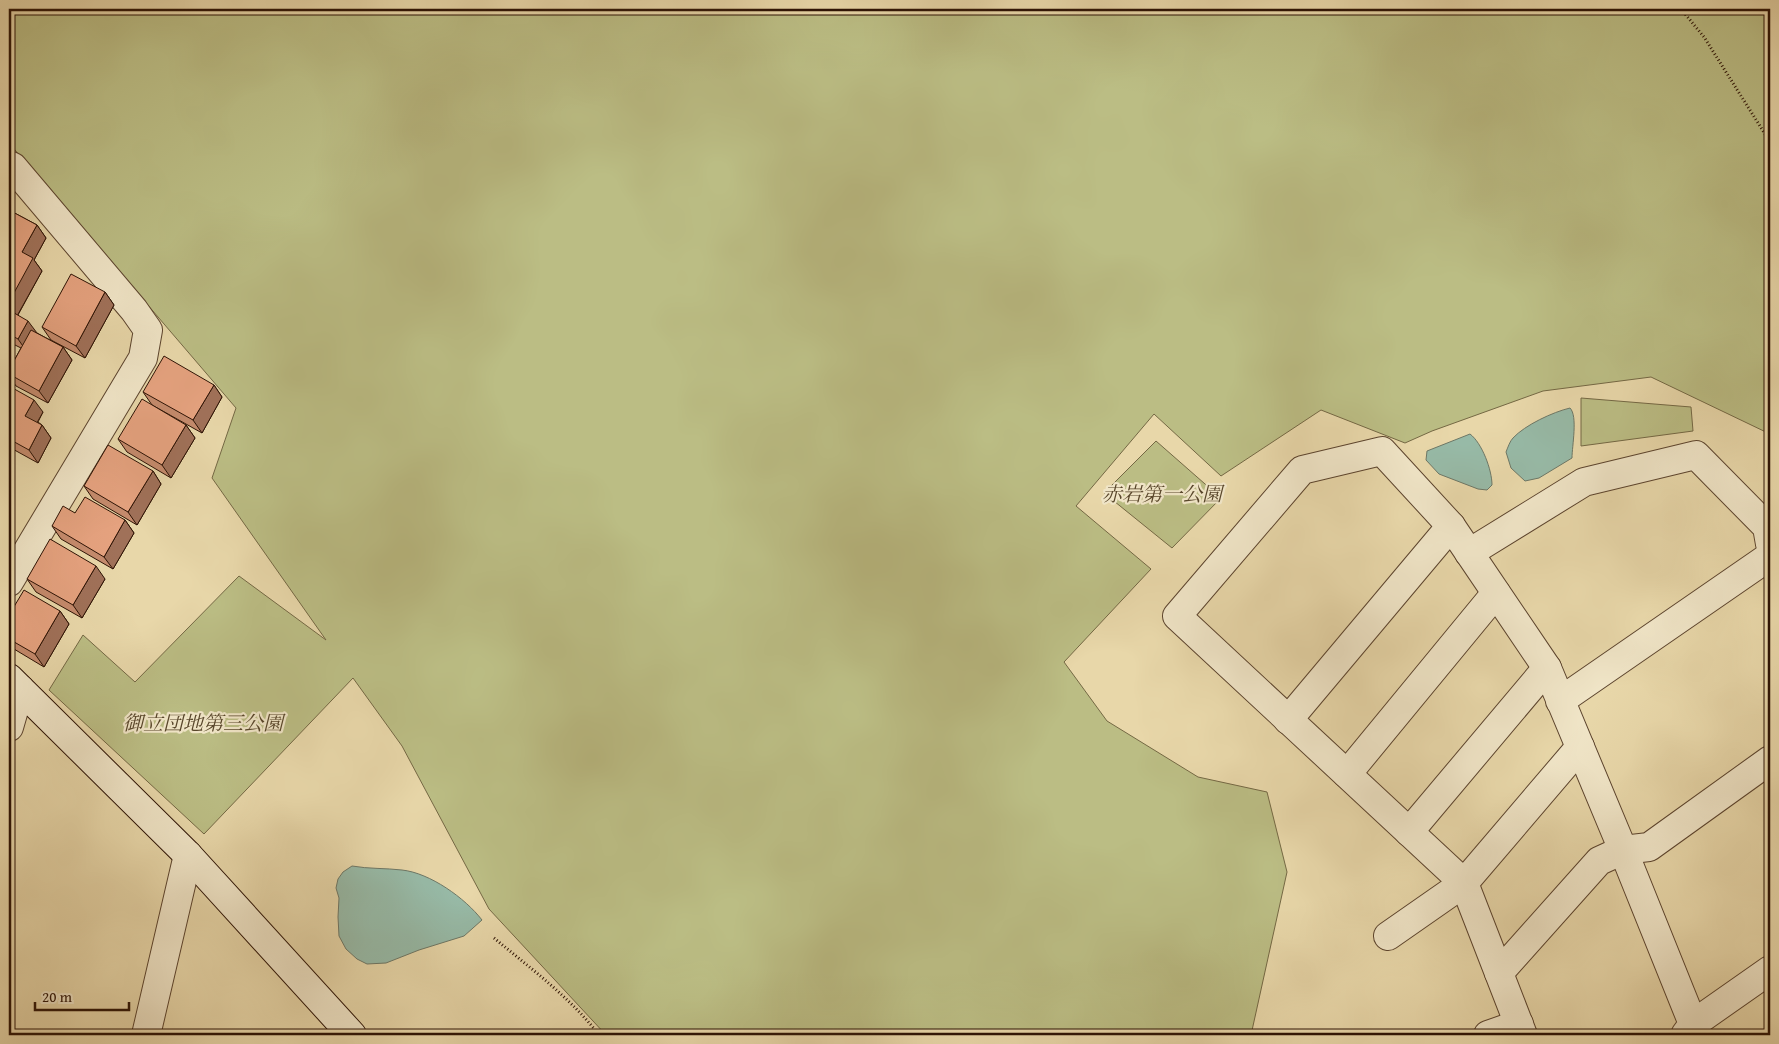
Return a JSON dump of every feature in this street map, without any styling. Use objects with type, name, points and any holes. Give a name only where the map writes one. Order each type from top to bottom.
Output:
[{"type":"street","points":[[9,582],[143,358],[148,330],[134,310],[10,169]]},
{"type":"street","points":[[1488,1035],[1521,1030],[1464,883],[1176,616],[1302,470],[1382,451],[1451,526],[1547,668],[1623,850],[1689,1030],[1770,970]]},
{"type":"street","points":[[1469,553],[1584,482],[1696,455],[1767,527],[1770,544]]},
{"type":"street","points":[[1288,720],[1451,526]]},
{"type":"street","points":[[1560,701],[1770,556]]},
{"type":"street","points":[[1347,774],[1496,593]]},
{"type":"street","points":[[1409,832],[1547,668]]},
{"type":"street","points":[[9,727],[14,684]]},
{"type":"street","points":[[14,684],[188,856],[352,1035]]},
{"type":"street","points":[[1388,936],[1464,883],[1580,746]]},
{"type":"street","points":[[1499,973],[1599,861],[1623,850],[1649,847],[1770,760]]},
{"type":"street","points":[[146,1035],[188,856]]},
{"type":"path","points":[[1681,9],[1704,37],[1770,142]]},
{"type":"path","points":[[494,938],[554,988],[592,1025],[599,1035]]},
{"type":"green space","name":"御立団地第三公園","points":[[9,9],[1770,9],[1770,434],[1651,377],[1543,391],[1432,431],[1405,443],[1321,410],[1221,476],[1154,414],[1076,506],[1151,569],[1064,662],[1107,721],[1198,777],[1267,792],[1287,872],[1251,1035],[606,1035],[489,909],[402,746],[353,678],[204,834],[49,690],[83,635],[135,682],[239,576],[326,640],[212,478],[236,408],[9,143]]},
{"type":"green space","points":[[1581,398],[1691,407],[1693,431],[1581,446]]},
{"type":"green space","name":"赤岩第一公園","points":[[1156,441],[1221,498],[1172,548],[1104,493]]},
{"type":"shaded area","points":[[1570,408],[1574,418],[1572,458],[1539,478],[1525,481],[1511,468],[1506,452],[1511,441],[1518,433],[1532,424]]},
{"type":"shaded area","points":[[1470,434],[1482,450],[1488,465],[1492,485],[1487,490],[1478,489],[1439,474],[1426,460],[1427,451]]},
{"type":"shaded area","points":[[352,866],[402,870],[424,876],[457,895],[482,920],[464,936],[386,963],[367,964],[357,959],[346,949],[339,936],[339,898],[336,888],[338,879],[343,872]]},
{"type":"building","points":[[9,210],[37,225],[22,252],[33,258],[9,302]]},
{"type":"building","points":[[71,274],[105,292],[76,346],[42,327]]},
{"type":"building","points":[[9,310],[28,321],[18,339],[9,334]]},
{"type":"building","points":[[31,330],[63,347],[39,391],[9,374],[9,370]]},
{"type":"building","points":[[164,356],[214,385],[193,420],[143,392]]},
{"type":"building","points":[[9,386],[34,400],[25,416],[42,425],[29,450],[9,439]]},
{"type":"building","points":[[142,399],[186,425],[162,465],[118,439]]},
{"type":"building","points":[[108,445],[153,471],[128,512],[84,486]]},
{"type":"building","points":[[85,497],[125,520],[104,557],[52,526],[63,506],[75,513]]},
{"type":"building","points":[[50,539],[96,566],[73,605],[27,579]]},
{"type":"building","points":[[24,590],[60,611],[35,654],[9,639],[9,615]]}]
